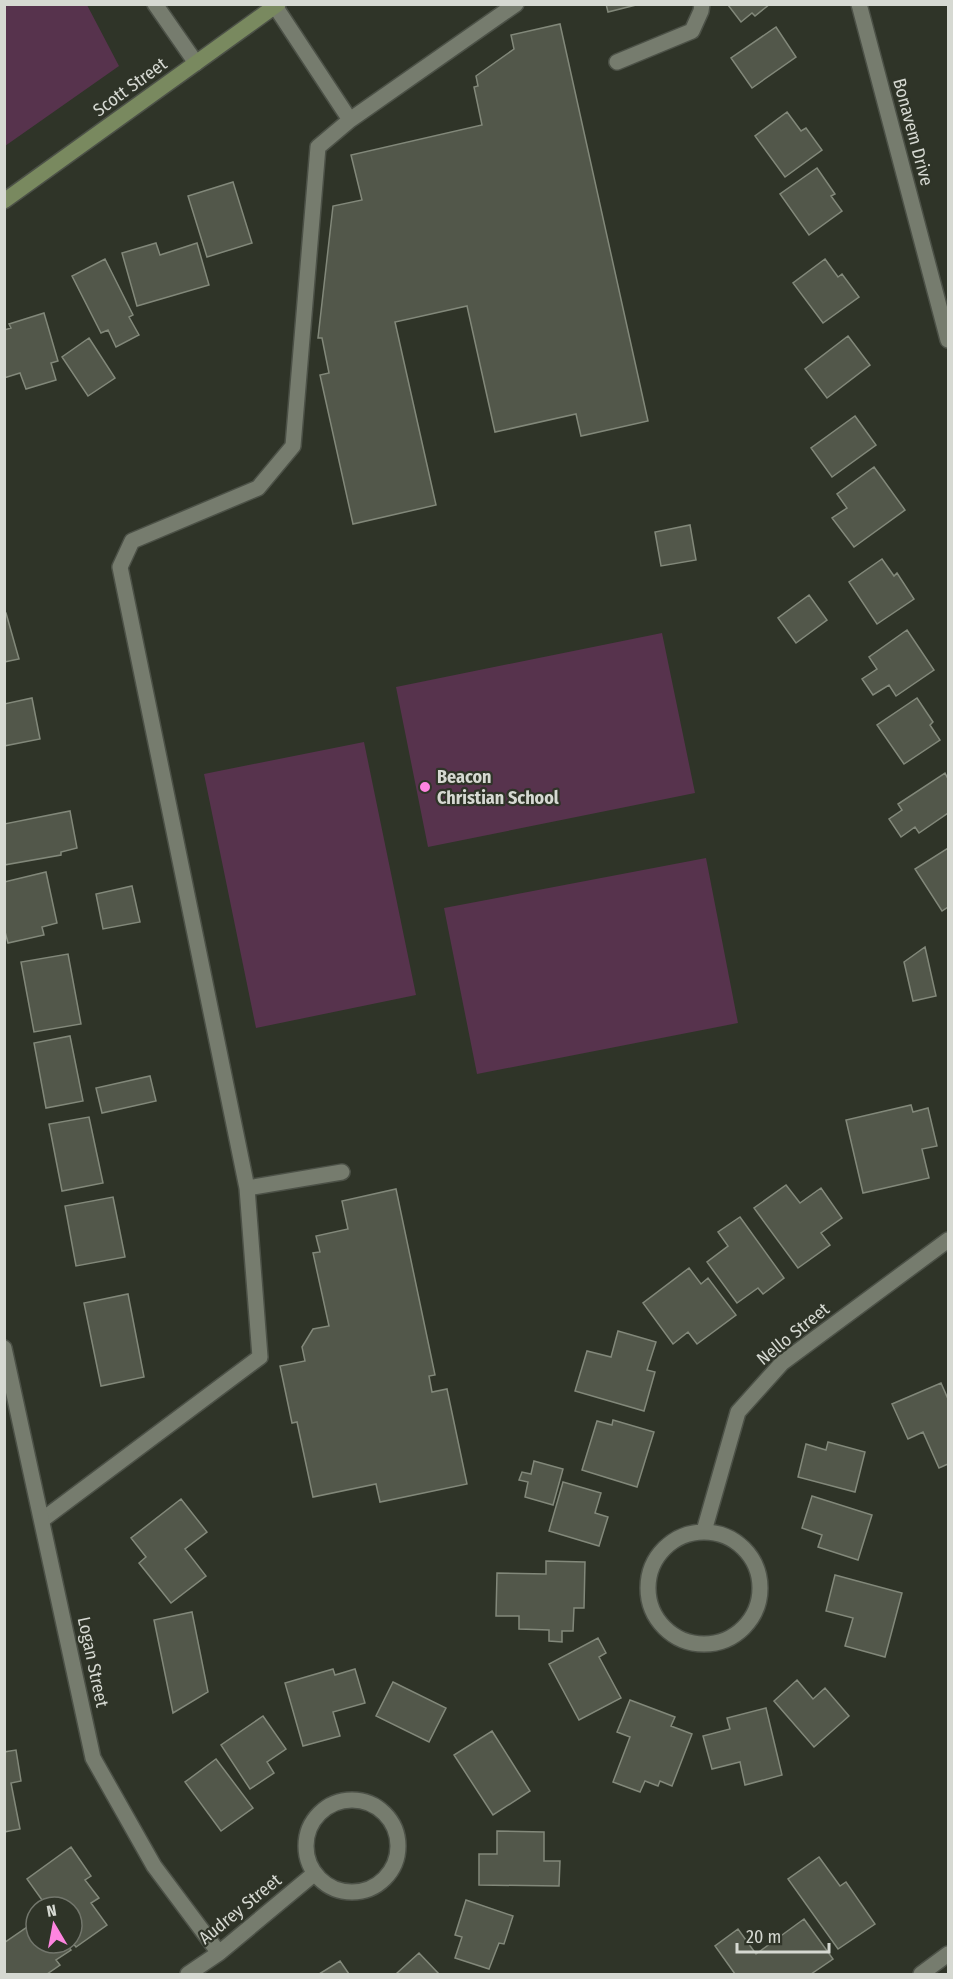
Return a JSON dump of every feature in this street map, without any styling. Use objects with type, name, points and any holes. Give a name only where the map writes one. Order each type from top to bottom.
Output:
[{"type":"main road","name":"Scott Street","points":[[4,201],[276,5]]},
{"type":"street","points":[[155,4],[196,63]]},
{"type":"street","points":[[42,1520],[260,1357],[247,1188],[120,567],[132,541],[258,488],[293,446],[318,147],[350,120],[516,4]]},
{"type":"street","points":[[617,62],[692,31],[702,4]]},
{"type":"street","name":"Bonavem Drive","points":[[858,4],[948,340]]},
{"type":"street","points":[[276,5],[350,120]]},
{"type":"street","points":[[247,1188],[342,1172]]},
{"type":"street","name":"Nello Street","points":[[704,1531],[738,1412],[782,1364],[948,1240]]},
{"type":"street","name":"Logan Street","points":[[4,1348],[93,1758],[154,1866],[219,1953]]},
{"type":"street","points":[[704,1531],[721,1534],[737,1542],[749,1555],[758,1571],[760,1588],[757,1606],[749,1622],[736,1634],[720,1642],[702,1644],[683,1640],[666,1630],[654,1615],[648,1597],[648,1577],[655,1559],[668,1544],[685,1535],[704,1531]]},
{"type":"street","points":[[352,1800],[366,1802],[380,1809],[391,1821],[397,1835],[398,1851],[394,1866],[385,1879],[372,1888],[356,1892],[341,1891],[326,1884],[315,1873],[308,1861],[306,1846],[308,1832],[315,1819],[325,1809],[352,1800]]},
{"type":"street","name":"Audrey Street","points":[[188,1974],[219,1953],[315,1873]]},
{"type":"street","points":[[921,1974],[948,1954]]},
{"type":"shaded area","points":[[5,4],[87,5],[119,66],[5,146]]},
{"type":"shaded area","points":[[662,633],[695,793],[428,847],[396,687]]},
{"type":"shaded area","points":[[364,742],[416,995],[256,1028],[204,774]]},
{"type":"shaded area","points":[[706,858],[738,1023],[477,1074],[444,908]]},
{"type":"building","points":[[606,4],[640,4],[608,12]]},
{"type":"building","points":[[770,4],[755,16],[752,13],[741,22],[728,5]]},
{"type":"building","points":[[560,24],[648,421],[581,436],[576,414],[495,432],[467,306],[395,322],[436,505],[353,524],[320,375],[329,373],[322,338],[318,338],[333,206],[362,200],[351,155],[482,125],[474,87],[478,86],[476,76],[514,49],[511,35]]},
{"type":"building","points":[[776,27],[796,57],[752,88],[731,58]]},
{"type":"building","points":[[787,112],[801,131],[806,128],[822,150],[785,177],[755,136]]},
{"type":"building","points":[[817,168],[835,194],[831,196],[842,211],[809,235],[780,194]]},
{"type":"building","points":[[233,182],[252,243],[207,257],[188,196]]},
{"type":"building","points":[[156,243],[160,255],[197,243],[209,285],[137,306],[122,253]]},
{"type":"building","points":[[105,259],[133,315],[129,317],[139,335],[116,347],[108,330],[101,333],[72,276]]},
{"type":"building","points":[[825,259],[838,277],[842,274],[859,297],[823,323],[793,283]]},
{"type":"building","points":[[44,313],[58,361],[51,363],[56,380],[26,389],[20,373],[4,378],[4,330],[11,328],[9,324]]},
{"type":"building","points":[[848,336],[870,365],[827,398],[805,369]]},
{"type":"building","points":[[89,338],[115,378],[88,396],[62,357]]},
{"type":"building","points":[[855,416],[876,445],[832,477],[811,448]]},
{"type":"building","points":[[874,467],[905,510],[854,547],[832,518],[847,508],[837,494]]},
{"type":"building","points":[[690,525],[696,560],[661,566],[655,532]]},
{"type":"building","points":[[882,559],[894,576],[897,573],[914,599],[877,624],[849,582]]},
{"type":"building","points":[[809,595],[827,620],[796,643],[778,618]]},
{"type":"building","points":[[4,613],[6,613],[19,659],[4,662]]},
{"type":"building","points":[[907,630],[934,670],[896,696],[889,685],[873,695],[862,679],[877,669],[869,657]]},
{"type":"building","points":[[32,698],[40,739],[4,746],[4,704]]},
{"type":"building","points":[[917,698],[933,722],[930,725],[940,740],[904,764],[877,725]]},
{"type":"building","points":[[945,773],[948,779],[948,813],[919,833],[915,827],[901,837],[889,819],[902,810],[898,804]]},
{"type":"building","points":[[70,811],[77,848],[61,852],[61,855],[4,865],[4,824]]},
{"type":"building","points":[[948,848],[948,907],[942,911],[915,869]]},
{"type":"building","points":[[46,872],[57,923],[42,927],[44,935],[8,943],[4,928],[4,882]]},
{"type":"building","points":[[132,886],[140,922],[103,929],[96,894]]},
{"type":"building","points":[[925,947],[936,996],[913,1001],[904,962]]},
{"type":"building","points":[[68,954],[81,1024],[34,1032],[21,962]]},
{"type":"building","points":[[70,1036],[83,1101],[46,1108],[34,1043]]},
{"type":"building","points":[[150,1076],[156,1101],[102,1113],[96,1088]]},
{"type":"building","points":[[911,1105],[913,1112],[928,1108],[937,1146],[922,1149],[929,1178],[863,1193],[846,1120]]},
{"type":"building","points":[[89,1117],[103,1183],[62,1191],[49,1124]]},
{"type":"building","points":[[786,1185],[800,1203],[821,1188],[842,1218],[821,1233],[830,1245],[798,1268],[754,1208]]},
{"type":"building","points":[[396,1189],[435,1375],[429,1376],[432,1392],[447,1389],[467,1484],[380,1502],[376,1484],[313,1497],[297,1422],[292,1423],[280,1366],[305,1361],[302,1347],[313,1329],[329,1326],[313,1253],[320,1252],[316,1236],[348,1229],[342,1201]]},
{"type":"building","points":[[113,1197],[125,1257],[76,1266],[65,1206]]},
{"type":"building","points":[[740,1217],[784,1278],[763,1294],[758,1288],[737,1303],[707,1262],[728,1246],[718,1232]]},
{"type":"building","points":[[689,1268],[701,1284],[708,1278],[736,1315],[697,1344],[688,1332],[673,1344],[643,1303]]},
{"type":"building","points":[[128,1294],[144,1377],[101,1386],[84,1303]]},
{"type":"building","points":[[618,1331],[656,1342],[647,1370],[655,1372],[644,1411],[575,1391],[587,1351],[611,1357]]},
{"type":"building","points":[[941,1383],[948,1399],[948,1464],[939,1468],[923,1432],[908,1439],[892,1404]]},
{"type":"building","points":[[613,1420],[654,1432],[637,1487],[582,1470],[597,1421],[612,1425]]},
{"type":"building","points":[[828,1442],[865,1452],[855,1492],[798,1477],[806,1444],[826,1450]]},
{"type":"building","points":[[534,1461],[563,1469],[553,1505],[525,1497],[528,1482],[519,1480],[522,1472],[531,1474]]},
{"type":"building","points":[[563,1482],[601,1493],[595,1513],[608,1517],[599,1546],[549,1531]]},
{"type":"building","points":[[812,1496],[872,1515],[858,1560],[818,1547],[822,1535],[802,1528]]},
{"type":"building","points":[[181,1499],[207,1532],[185,1549],[206,1576],[171,1603],[139,1563],[146,1557],[131,1538]]},
{"type":"building","points":[[546,1561],[585,1562],[584,1608],[574,1608],[573,1631],[562,1631],[562,1642],[549,1641],[549,1630],[519,1629],[519,1616],[496,1616],[497,1573],[546,1574]]},
{"type":"building","points":[[835,1575],[902,1593],[885,1657],[845,1646],[853,1618],[826,1611]]},
{"type":"building","points":[[192,1612],[208,1692],[173,1713],[154,1620]]},
{"type":"building","points":[[598,1638],[606,1653],[599,1657],[621,1698],[579,1720],[549,1664]]},
{"type":"building","points":[[333,1669],[335,1675],[355,1669],[365,1703],[333,1712],[340,1736],[303,1746],[285,1683]]},
{"type":"building","points":[[797,1680],[813,1699],[825,1688],[849,1716],[814,1747],[774,1701]]},
{"type":"building","points":[[393,1682],[446,1708],[429,1742],[376,1716]]},
{"type":"building","points":[[630,1700],[675,1717],[671,1726],[692,1734],[672,1786],[660,1781],[658,1786],[645,1781],[640,1792],[613,1782],[630,1737],[617,1732]]},
{"type":"building","points":[[766,1708],[782,1775],[745,1785],[740,1762],[712,1769],[703,1736],[730,1729],[727,1718]]},
{"type":"building","points":[[263,1716],[286,1749],[267,1762],[274,1773],[250,1789],[221,1745]]},
{"type":"building","points":[[492,1731],[530,1791],[493,1815],[454,1755]]},
{"type":"building","points":[[16,1750],[21,1781],[11,1783],[20,1829],[4,1832],[4,1752]]},
{"type":"building","points":[[216,1759],[253,1808],[221,1831],[185,1782]]},
{"type":"building","points":[[497,1831],[544,1832],[544,1861],[560,1861],[559,1886],[479,1885],[479,1854],[497,1854]]},
{"type":"building","points":[[71,1847],[91,1876],[85,1880],[99,1898],[91,1903],[107,1925],[84,1941],[84,1895],[38,1895],[27,1879]]},
{"type":"building","points":[[819,1857],[840,1886],[846,1882],[875,1924],[838,1949],[788,1879]]},
{"type":"building","points":[[466,1900],[513,1916],[504,1944],[499,1943],[489,1969],[455,1958],[462,1937],[455,1935]]},
{"type":"building","points":[[804,1919],[833,1959],[811,1974],[735,1974],[715,1946],[738,1929],[756,1954]]},
{"type":"building","points":[[24,1929],[24,1955],[64,1955],[56,1960],[60,1965],[47,1974],[4,1974],[4,1943]]},
{"type":"building","points":[[419,1953],[439,1974],[396,1974]]},
{"type":"building","points":[[340,1961],[349,1974],[319,1974]]},
{"type":"place","name":"Beacon Christian School","points":[[425,787]]}]
